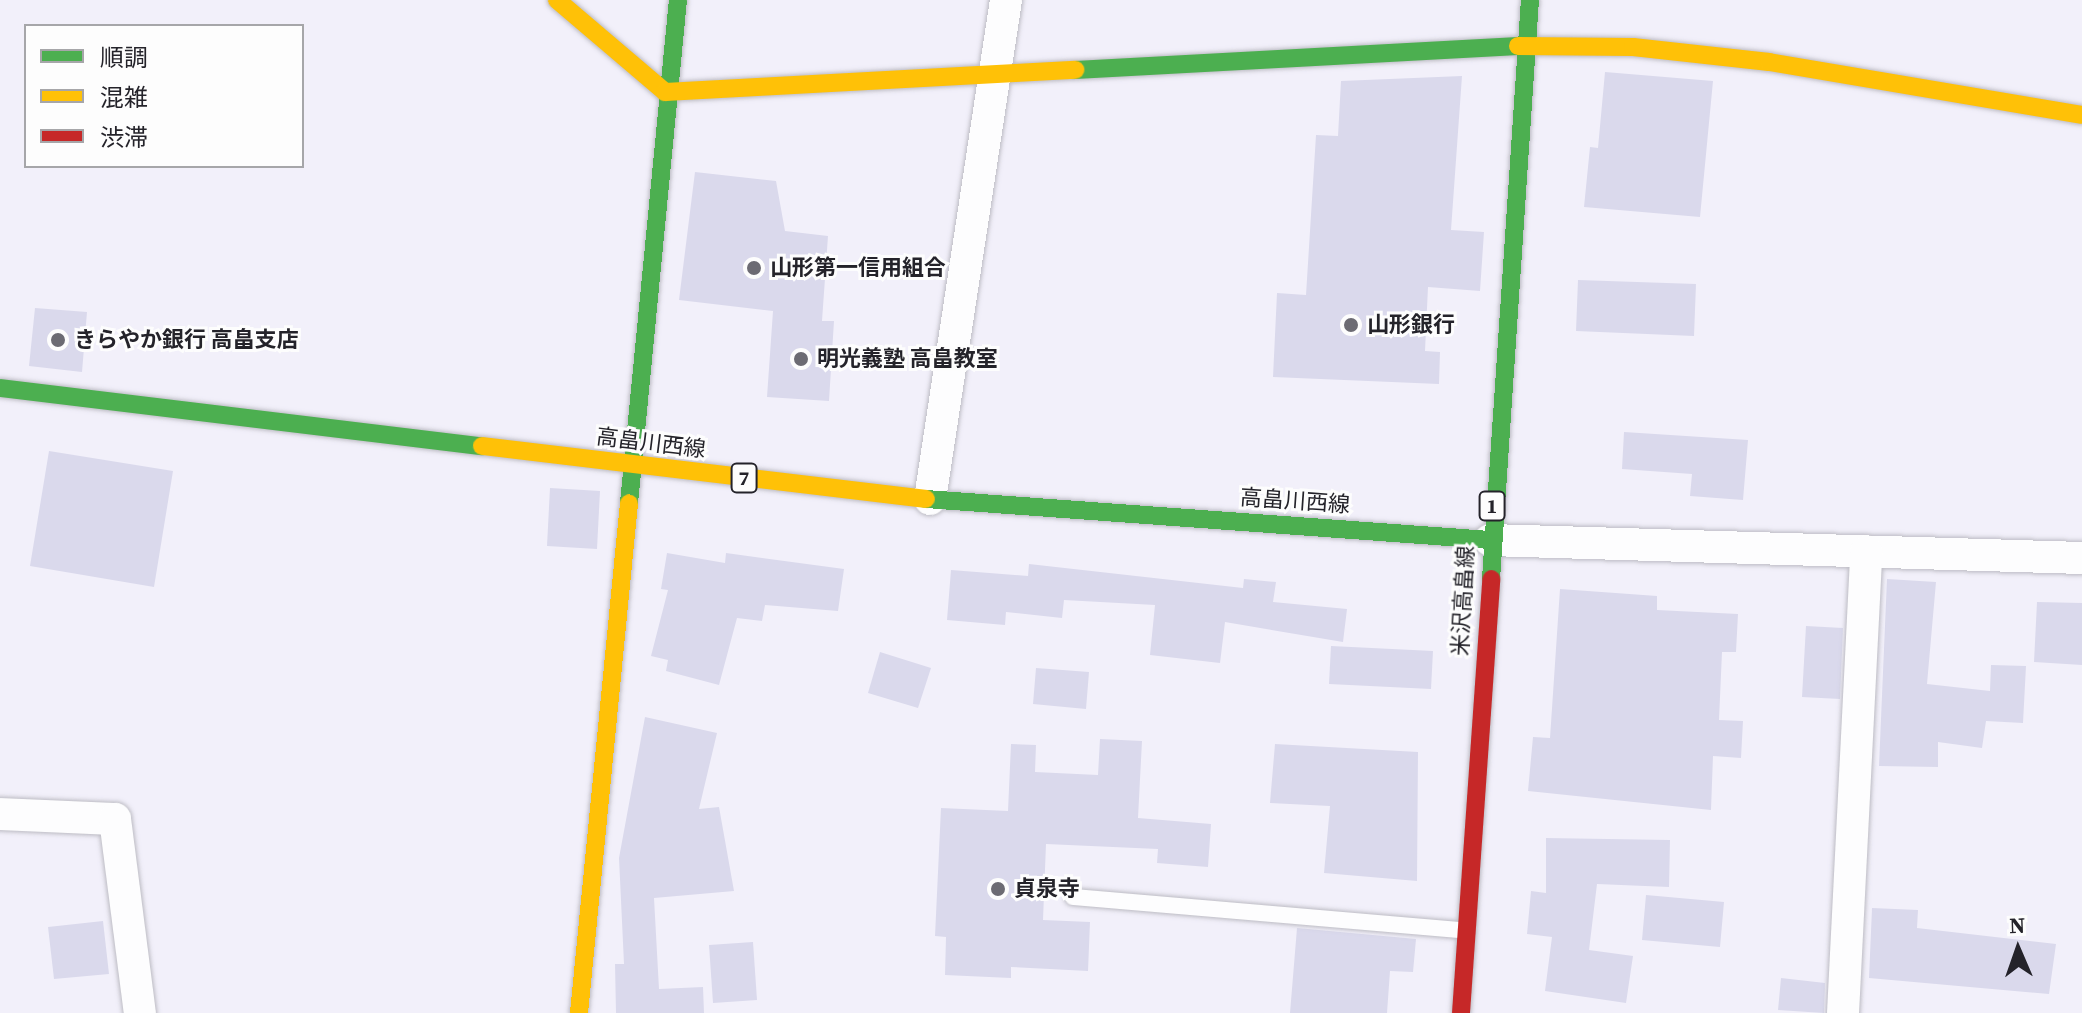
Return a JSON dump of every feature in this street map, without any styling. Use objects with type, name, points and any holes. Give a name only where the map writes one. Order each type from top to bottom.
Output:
[{"type":"street","points":[[557,0],[665,92],[996,77],[1526,46],[1633,47],[1769,62],[2082,115]]},
{"type":"street","points":[[579,1013],[633,465],[665,92],[678,0]]},
{"type":"street","points":[[930,499],[1006,0]]},
{"type":"street","name":"米沢高畠線","points":[[1461,1013],[1469,932],[1490,540],[1530,0]]},
{"type":"street","name":"高畠川西線","points":[[0,388],[930,499],[1490,540]]},
{"type":"street","points":[[1490,540],[2082,558]]},
{"type":"street","points":[[1843,1013],[1866,552]]},
{"type":"street","points":[[0,814],[115,819],[140,1013]]},
{"type":"lane","points":[[1073,897],[1469,932]]},
{"type":"building","points":[[1605,72],[1713,81],[1700,217],[1584,207],[1590,147],[1598,148]]},
{"type":"building","points":[[1462,76],[1451,230],[1484,232],[1480,291],[1428,287],[1425,351],[1440,352],[1439,384],[1273,377],[1277,293],[1306,295],[1316,135],[1338,136],[1341,81]]},
{"type":"building","name":"山形第一信用組合","points":[[695,172],[776,181],[785,231],[828,236],[822,321],[834,321],[829,401],[767,397],[773,311],[679,300]]},
{"type":"building","points":[[1578,280],[1696,284],[1694,336],[1576,331]]},
{"type":"building","name":"きらやか銀行 高畠支店","points":[[35,308],[87,312],[82,372],[29,366]]},
{"type":"building","points":[[1624,432],[1748,440],[1743,500],[1690,496],[1692,474],[1622,469]]},
{"type":"building","points":[[49,451],[173,471],[154,587],[30,566]]},
{"type":"building","points":[[550,488],[600,491],[597,549],[547,546]]},
{"type":"building","points":[[667,553],[725,563],[726,553],[844,569],[838,611],[765,605],[762,621],[737,618],[719,685],[666,671],[668,660],[651,656],[668,590],[661,589]]},
{"type":"building","points":[[1029,564],[1243,588],[1244,579],[1276,582],[1273,602],[1347,609],[1343,642],[1225,622],[1220,663],[1150,655],[1155,605],[1064,600],[1062,618],[1006,612],[1005,625],[947,620],[951,570],[1028,576]]},
{"type":"building","points":[[1887,579],[1936,582],[1927,684],[1990,691],[1991,665],[2026,666],[2023,723],[1986,721],[1982,748],[1938,742],[1938,767],[1879,766]]},
{"type":"building","points":[[1560,589],[1657,596],[1657,610],[1738,614],[1736,652],[1722,652],[1719,720],[1743,721],[1741,758],[1713,756],[1711,810],[1528,791],[1533,737],[1550,738]]},
{"type":"building","points":[[2037,602],[2082,603],[2082,665],[2034,662]]},
{"type":"building","points":[[1806,626],[1843,628],[1840,699],[1802,697]]},
{"type":"building","points":[[1331,646],[1433,651],[1431,689],[1329,684]]},
{"type":"building","points":[[880,652],[931,668],[918,708],[868,693]]},
{"type":"building","points":[[1036,668],[1089,672],[1086,709],[1033,704]]},
{"type":"building","points":[[645,717],[717,733],[699,809],[719,807],[734,891],[654,898],[659,989],[703,987],[704,1013],[616,1013],[615,964],[624,964],[619,858]]},
{"type":"building","points":[[1100,739],[1142,741],[1138,818],[1211,824],[1208,867],[1157,863],[1158,849],[1046,844],[1043,920],[1090,922],[1088,971],[1011,967],[1011,978],[945,975],[946,937],[935,936],[941,808],[1008,811],[1011,744],[1036,745],[1035,772],[1098,775]]},
{"type":"building","points":[[1275,744],[1418,752],[1417,881],[1324,873],[1330,806],[1270,803]]},
{"type":"building","points":[[1546,838],[1670,840],[1669,887],[1597,884],[1589,950],[1633,956],[1626,1003],[1545,991],[1552,937],[1527,934],[1531,891],[1546,893]]},
{"type":"building","points":[[1646,895],[1724,902],[1720,947],[1642,940]]},
{"type":"building","points":[[1872,908],[1918,910],[1917,928],[2056,944],[2049,994],[1869,978]]},
{"type":"building","points":[[103,921],[109,974],[54,979],[48,927]]},
{"type":"building","points":[[1297,928],[1416,939],[1413,972],[1390,971],[1387,1013],[1290,1013]]},
{"type":"building","points":[[753,942],[757,1000],[713,1003],[709,945]]},
{"type":"building","points":[[1781,978],[1825,983],[1824,1013],[1778,1010]]},
{"type":"traffic: fast","points":[[629,503],[678,0]]},
{"type":"traffic: fast","points":[[1491,579],[1530,0]]},
{"type":"traffic: fast","points":[[1075,70],[1518,46]]},
{"type":"traffic: fast","points":[[0,388],[482,446]]},
{"type":"traffic: fast","points":[[926,499],[1490,540]]},
{"type":"traffic: slow","points":[[557,0],[665,92],[1075,70]]},
{"type":"traffic: slow","points":[[1518,46],[1633,47],[1769,62],[2082,115]]},
{"type":"traffic: slow","points":[[482,446],[926,499]]},
{"type":"traffic: slow","points":[[579,1013],[629,503]]},
{"type":"traffic: jam","points":[[1461,1013],[1491,579]]},
{"type":"place","name":"山形第一信用組合","points":[[754,268]]},
{"type":"place","name":"山形銀行","points":[[1351,325]]},
{"type":"place","name":"きらやか銀行 高畠支店","points":[[58,340]]},
{"type":"place","name":"明光義塾 高畠教室","points":[[801,359]]},
{"type":"place","name":"貞泉寺","points":[[998,889]]}]
